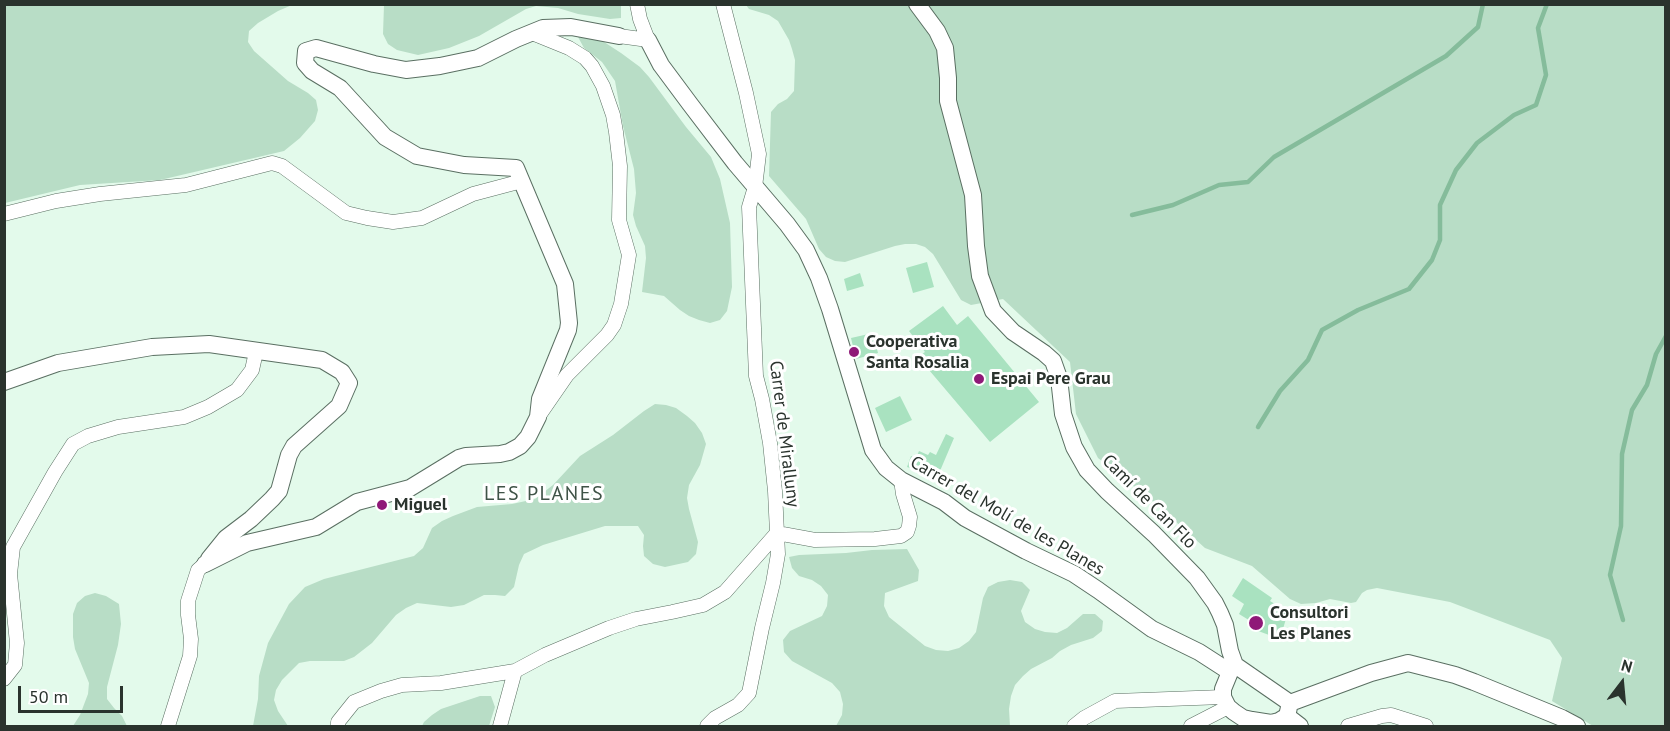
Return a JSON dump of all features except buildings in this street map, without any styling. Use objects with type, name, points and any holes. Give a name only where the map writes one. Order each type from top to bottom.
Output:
[{"type":"street","points":[[538,417],[540,399],[569,323],[565,284],[516,168],[464,165],[417,156],[385,137],[340,88],[312,71],[305,63],[306,51],[315,48],[374,64],[406,69],[440,66],[478,57],[543,28],[571,27],[648,40],[637,4]]},
{"type":"street","name":"Carrer de Miralluny","points":[[707,726],[715,718],[738,705],[749,693],[778,554],[770,443],[756,376],[749,207],[754,191],[759,154],[723,4]]},
{"type":"street","name":"Camí de Can Flo","points":[[917,4],[937,31],[945,48],[948,101],[974,195],[980,276],[993,311],[1013,332],[1053,361],[1059,378],[1063,414],[1074,447],[1087,470],[1197,578],[1215,603],[1225,625],[1233,669]]},
{"type":"street","points":[[205,564],[247,543],[316,527],[357,502],[410,488],[459,458],[500,454],[520,446],[567,375],[614,325],[621,304],[629,255],[619,220],[619,147],[613,115],[603,86],[585,58],[569,48],[532,33]]},
{"type":"street","name":"Carrer del Molí de les Planes","points":[[648,40],[661,65],[754,191],[806,250],[830,309],[873,450],[886,468],[901,480],[944,502],[965,518],[1074,574],[1152,629],[1233,669],[1280,717],[1300,726]]},
{"type":"street","points":[[4,213],[100,194],[186,185],[272,164],[282,166],[346,213],[393,222],[423,218],[473,194],[522,181]]},
{"type":"street","points":[[4,382],[58,363],[152,347],[209,344],[322,360],[342,372],[349,383],[339,406],[294,446],[289,455],[279,490],[251,519],[226,538],[198,570],[188,601],[190,656],[168,726]]},
{"type":"street","points":[[4,679],[15,665],[17,643],[10,574],[13,547],[74,444],[88,436],[118,427],[184,417],[208,407],[237,390],[252,370],[256,352]]},
{"type":"street","points":[[338,726],[338,722],[354,702],[381,691],[402,686],[441,683],[514,671],[609,628],[636,619],[703,605],[725,592],[777,533],[815,540],[901,536],[907,532],[910,517],[901,480]]},
{"type":"street","points":[[1233,669],[1223,689],[1225,702],[1243,718],[1280,717],[1371,673],[1408,663],[1474,682],[1577,726]]},
{"type":"street","points":[[500,726],[514,671]]},
{"type":"street","points":[[1074,726],[1116,701],[1225,702]]},
{"type":"street","points":[[1191,726],[1225,702]]},
{"type":"street","points":[[1348,726],[1391,715],[1426,726]]},
{"type":"green space","points":[[621,4],[621,18],[610,19],[558,8],[536,6],[526,9],[479,36],[449,48],[418,55],[397,50],[388,44],[383,34],[384,5]]},
{"type":"green space","points":[[4,5],[292,5],[258,23],[249,31],[248,42],[254,51],[288,81],[316,100],[318,110],[315,121],[284,151],[160,180],[80,185],[5,203]]},
{"type":"green space","points":[[746,5],[1665,5],[1665,726],[1593,726],[1552,701],[1562,658],[1550,640],[1450,602],[1377,588],[1367,590],[1356,602],[1351,603],[1330,599],[1301,604],[1290,599],[1252,566],[1205,548],[1156,504],[1098,458],[1076,414],[1070,362],[1003,299],[971,305],[961,300],[933,254],[925,247],[916,244],[895,246],[845,262],[826,257],[819,249],[806,219],[769,176],[771,112],[794,91],[795,60],[792,49],[778,21],[769,15],[749,9]]},
{"type":"green space","points":[[578,37],[601,40],[640,67],[711,157],[720,179],[730,223],[732,287],[727,311],[720,320],[710,323],[699,320],[680,310],[664,296],[642,292],[645,246],[633,215],[636,193],[634,169],[615,81],[602,62],[584,48]]},
{"type":"green space","points":[[655,404],[676,408],[687,416],[702,433],[706,444],[700,465],[689,485],[687,498],[698,542],[696,554],[688,562],[665,567],[653,564],[644,556],[644,535],[638,526],[605,526],[543,545],[524,554],[514,587],[505,596],[484,595],[464,605],[451,607],[417,603],[396,615],[372,643],[354,657],[344,661],[299,663],[282,680],[276,690],[274,700],[288,726],[253,726],[259,676],[268,643],[289,604],[305,587],[324,579],[414,556],[423,548],[432,528],[453,516],[477,507],[512,504],[535,499],[553,485],[580,456]]},
{"type":"green space","points":[[907,549],[919,570],[918,581],[885,593],[884,606],[889,617],[925,646],[948,651],[959,648],[969,641],[976,632],[983,598],[988,587],[1010,580],[1022,582],[1030,590],[1021,611],[1025,622],[1035,629],[1057,633],[1067,628],[1083,614],[1095,614],[1103,621],[1102,631],[1093,638],[1060,651],[1023,676],[1015,685],[1011,696],[1010,726],[836,726],[842,715],[843,704],[840,692],[832,683],[792,661],[784,652],[783,640],[790,631],[822,616],[827,606],[828,595],[812,580],[799,576],[792,568],[789,557]]},
{"type":"green space","points":[[95,593],[106,596],[119,604],[121,624],[107,687],[107,699],[122,716],[127,726],[73,726],[88,694],[89,683],[75,649],[73,614],[77,603],[85,596]]},
{"type":"green space","points":[[480,696],[491,696],[495,707],[489,726],[422,726],[441,709]]},
{"type":"waterway","points":[[1132,215],[1173,205],[1219,185],[1248,182],[1274,157],[1446,56],[1478,27],[1483,4]]},
{"type":"waterway","points":[[1258,427],[1280,391],[1308,360],[1322,330],[1358,310],[1409,289],[1432,260],[1440,240],[1440,205],[1456,170],[1477,143],[1514,115],[1536,105],[1546,75],[1538,28],[1547,4]]},
{"type":"waterway","points":[[1623,620],[1610,575],[1621,526],[1622,454],[1632,410],[1647,385],[1656,354],[1666,336]]},
{"type":"place","name":"Cooperativa Santa Rosalia","points":[[854,352]]},
{"type":"place","name":"Espai Pere Grau","points":[[979,379]]},
{"type":"place","name":"Miguel","points":[[382,505]]},
{"type":"place","name":"Consultori Les Planes","points":[[1256,623]]},
{"type":"district","name":"LES PLANES","points":[[544,494]]}]
